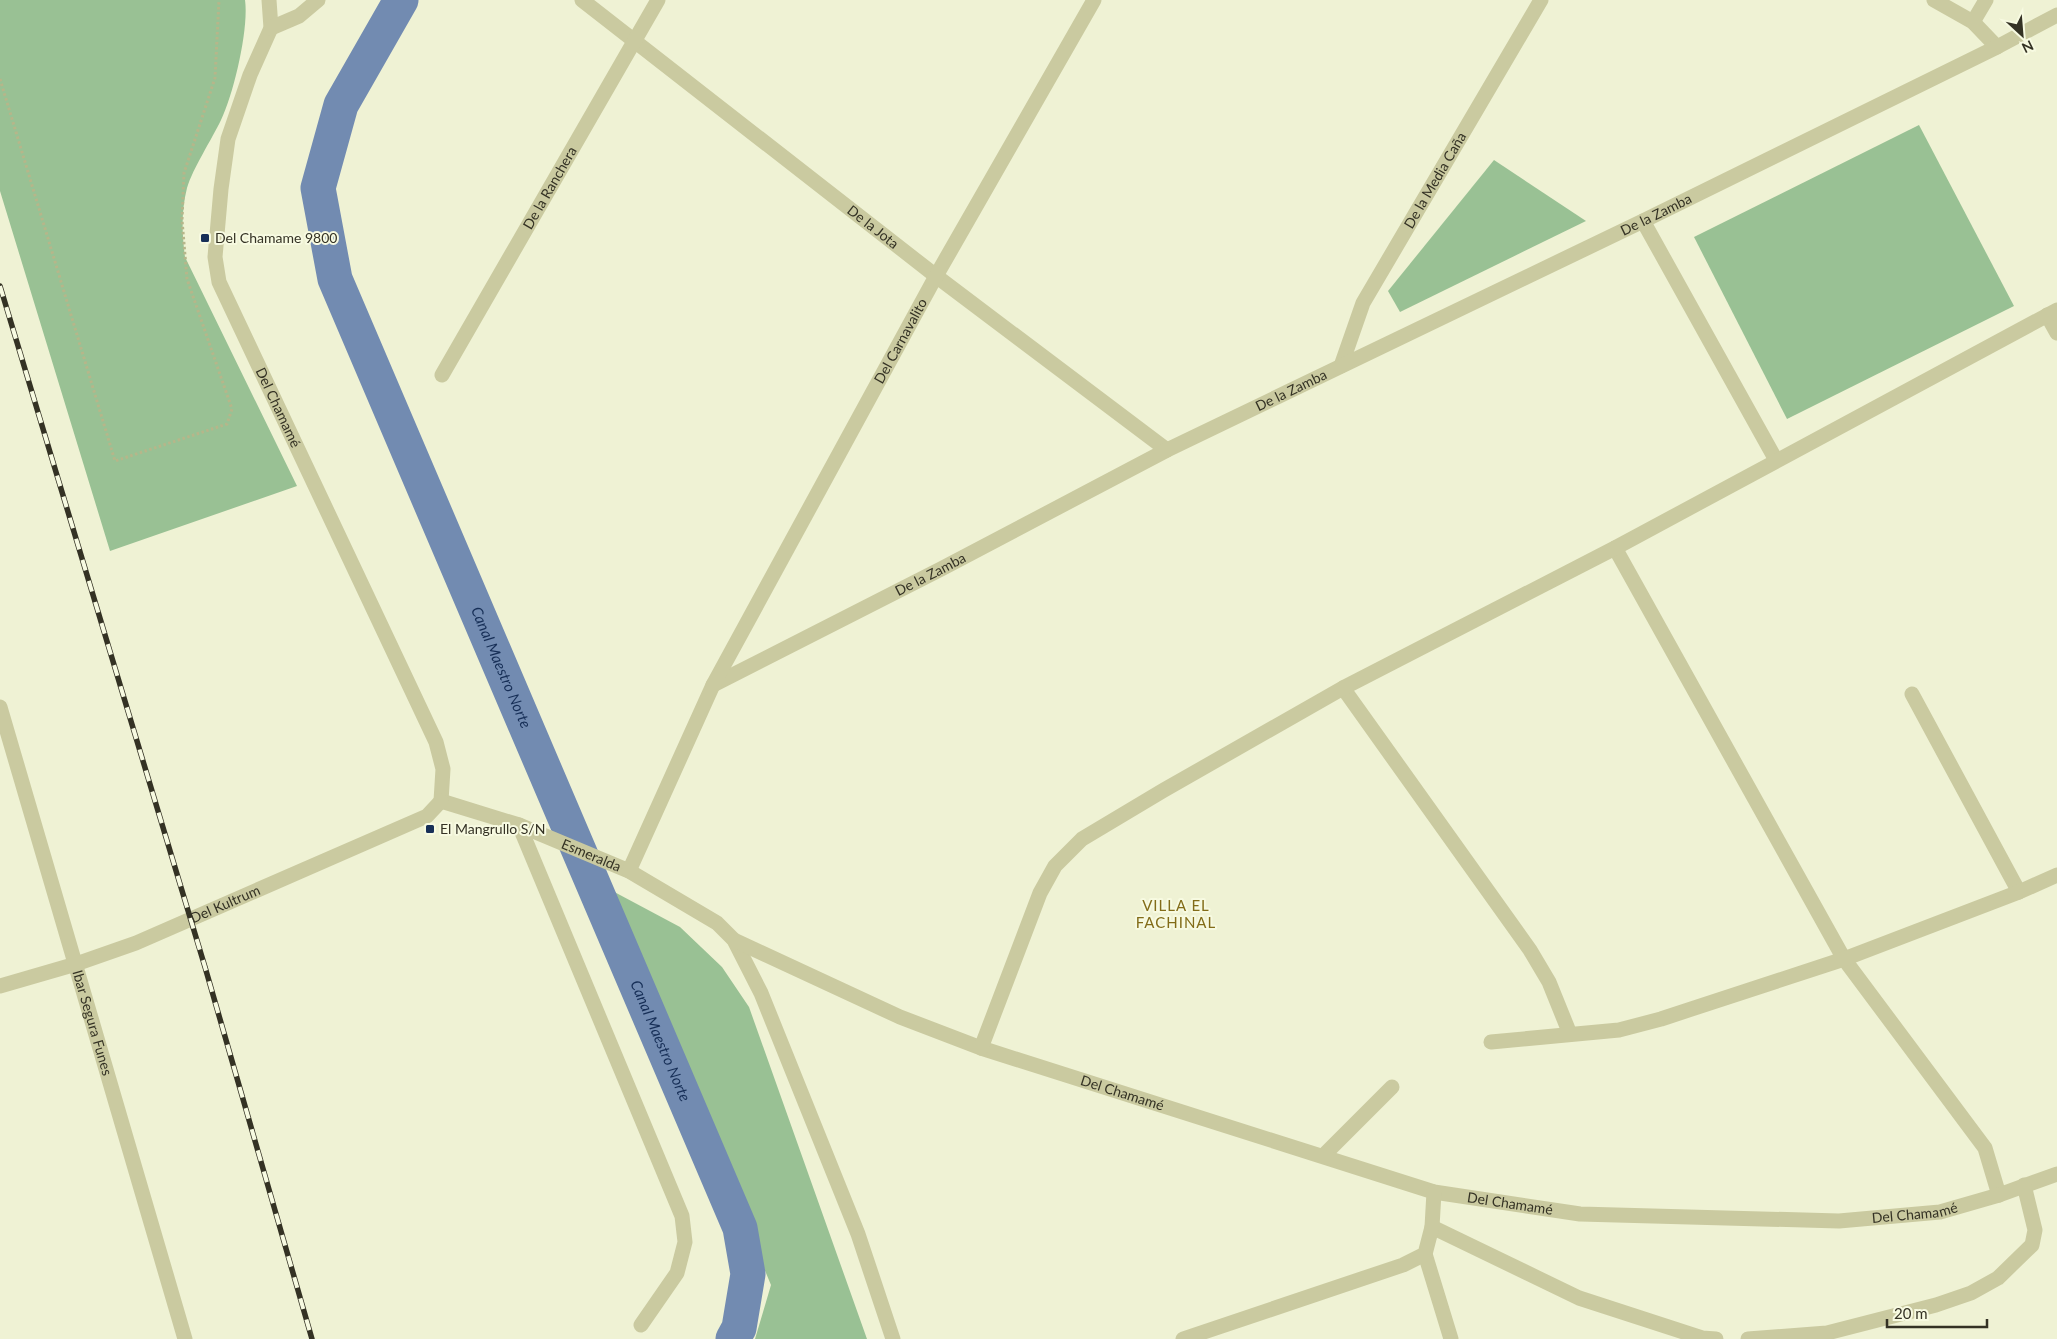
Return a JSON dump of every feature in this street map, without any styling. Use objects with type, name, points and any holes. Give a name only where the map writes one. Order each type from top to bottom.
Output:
[{"type":"street","points":[[268,0],[271,28],[299,16],[318,0]]},
{"type":"street","name":"De la Jota","points":[[582,0],[936,276],[1167,450]]},
{"type":"street","name":"De la Ranchera","points":[[442,375],[658,0]]},
{"type":"street","name":"Del Carnavalito","points":[[713,685],[936,276],[1094,0]]},
{"type":"street","name":"De la Media Caña","points":[[1340,366],[1363,303],[1541,0]]},
{"type":"street","points":[[1934,0],[1973,22],[1997,47]]},
{"type":"street","points":[[1973,22],[1986,0]]},
{"type":"street","name":"De la Zamba","points":[[713,685],[942,569],[1167,450],[1644,221],[1997,47],[2057,15]]},
{"type":"street","name":"Del Chamamé","points":[[271,28],[250,75],[228,139],[220,189],[216,257],[219,282],[436,742],[443,769],[441,800]]},
{"type":"street","points":[[1644,221],[1776,460]]},
{"type":"street","points":[[981,1048],[1040,894],[1055,866],[1090,834],[1343,688],[1615,548],[2052,312],[2057,333]]},
{"type":"street","points":[[1615,548],[1844,959],[1985,1148],[1999,1195]]},
{"type":"street","points":[[629,871],[713,685]]},
{"type":"street","points":[[1343,688],[1530,950],[1549,982],[1570,1034]]},
{"type":"street","points":[[1912,694],[2019,892]]},
{"type":"street","name":"Ibar Segura Funes","points":[[0,706],[185,1339]]},
{"type":"street","name":"Esmeralda","points":[[441,800],[519,825],[629,871],[717,923],[734,940]]},
{"type":"street","name":"Del Kultrum","points":[[0,986],[76,964],[136,943],[426,816],[441,800]]},
{"type":"street","points":[[519,825],[682,1216],[685,1242],[676,1273],[641,1325]]},
{"type":"street","points":[[1491,1042],[1619,1030],[1661,1019],[1844,959],[2019,892],[2057,875]]},
{"type":"street","points":[[734,940],[761,994],[854,1225],[893,1339]]},
{"type":"street","name":"Del Chamamé","points":[[734,940],[900,1017],[981,1048],[1324,1155],[1434,1192],[1580,1214],[1839,1221],[1940,1212],[1999,1195],[2057,1174]]},
{"type":"street","points":[[1324,1155],[1392,1087]]},
{"type":"street","points":[[1748,1339],[1827,1333],[1936,1305],[1971,1293],[1998,1278],[2032,1246],[2035,1230],[2024,1185]]},
{"type":"street","points":[[1434,1192],[1432,1226],[1425,1254],[1451,1339]]},
{"type":"street","points":[[1432,1226],[1578,1298],[1702,1338],[1716,1339]]},
{"type":"street","points":[[1183,1339],[1404,1265],[1425,1254]]},
{"type":"path","points":[[0,79],[115,461],[227,424],[232,409],[186,279],[182,220],[184,173],[215,78],[219,0]]},
{"type":"green space","points":[[0,0],[245,0],[246,12],[243,43],[231,94],[221,120],[187,188],[183,214],[184,248],[185,257],[297,486],[110,551],[0,191]]},
{"type":"green space","points":[[1919,125],[2014,306],[1787,419],[1694,237]]},
{"type":"green space","points":[[1494,160],[1586,221],[1400,312],[1388,291]]},
{"type":"green space","points":[[605,887],[680,927],[722,967],[749,1007],[867,1339],[755,1339],[771,1285]]},
{"type":"waterway","name":"Canal Maestro Norte","points":[[401,0],[341,105],[318,188],[335,279],[740,1228],[748,1274],[739,1328],[733,1339]]},
{"type":"railway","points":[[0,286],[205,967],[312,1339]]},
{"type":"place","name":"Del Chamame 9800","points":[[205,238]]},
{"type":"place","name":"El Mangrullo S/N","points":[[430,829]]},
{"type":"district","name":"VILLA EL FACHINAL","points":[[1176,914]]}]
